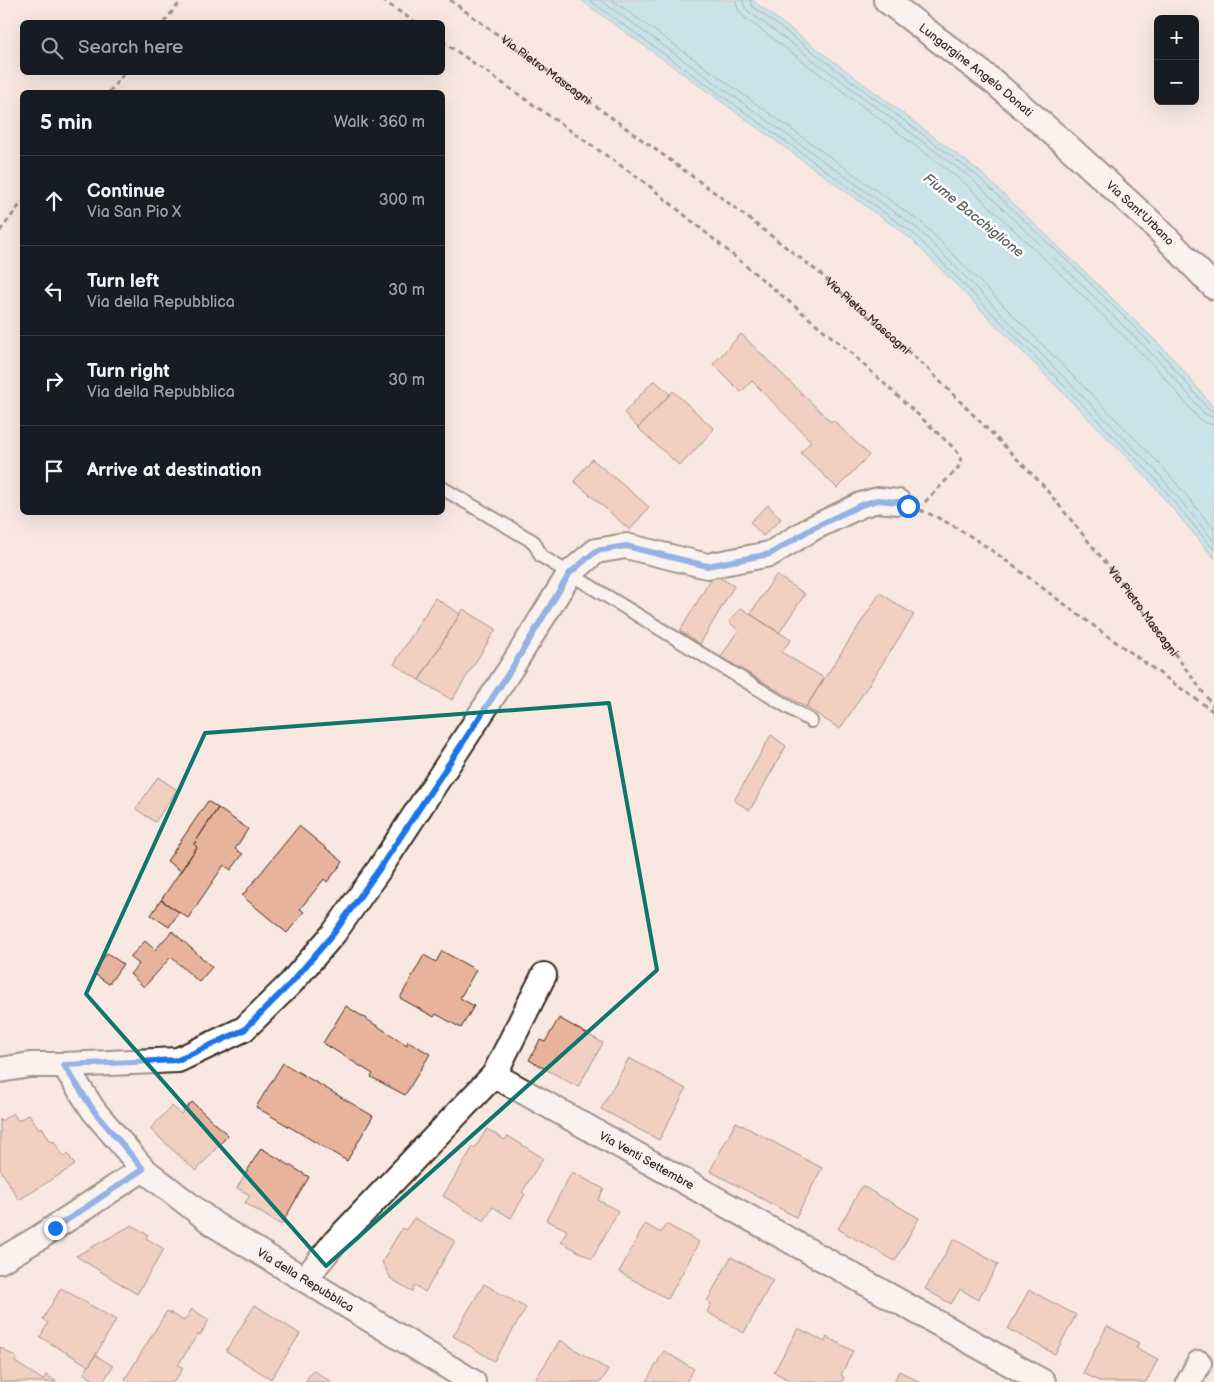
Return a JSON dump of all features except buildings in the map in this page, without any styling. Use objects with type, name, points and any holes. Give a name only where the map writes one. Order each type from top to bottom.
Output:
[{"type":"street","name":"Lungargine Angelo Donati","points":[[886,0],[995,83],[1063,142]]},
{"type":"street","name":"Via Sant'Urbano","points":[[1063,142],[1155,226],[1214,287]]},
{"type":"street","points":[[0,1070],[30,1065],[178,1060],[244,1030],[291,983],[334,933],[380,868],[512,668],[570,573],[596,551],[626,546],[707,566],[770,554],[813,528],[861,505],[878,500],[908,506]]},
{"type":"street","points":[[305,1279],[334,1243],[494,1075],[544,975]]},
{"type":"street","name":"Via della Repubblica","points":[[64,1065],[94,1111],[143,1169],[215,1225],[473,1382]]},
{"type":"street","name":"Via Venti Settembre","points":[[494,1075],[1043,1382]]},
{"type":"street","points":[[0,1261],[143,1169]]},
{"type":"lane","points":[[445,490],[534,542],[541,556],[811,721]]},
{"type":"path","points":[[166,20],[182,0]]},
{"type":"path","points":[[382,0],[413,20]]},
{"type":"path","name":"Via Pietro Mascagni","points":[[450,0],[718,195],[817,271],[929,370],[1040,483],[1123,584],[1214,707]]},
{"type":"path","points":[[445,42],[647,184],[850,352],[955,449],[961,458],[958,468],[908,506]]},
{"type":"path","points":[[111,90],[123,75]]},
{"type":"path","points":[[0,231],[20,205]]},
{"type":"path","points":[[908,506],[941,518],[973,537],[1214,712]]},
{"type":"highlighted area","points":[[609,703],[657,970],[326,1266],[86,994],[205,733]]},
{"type":"water","name":"Fiume Bacchiglione","points":[[581,0],[752,0],[978,170],[1171,356],[1214,408],[1214,558],[1148,479],[910,238]]},
{"type":"route","points":[[55,1228],[143,1169],[94,1111],[64,1065],[178,1060],[244,1030],[291,983],[334,933],[380,868],[512,668],[570,573],[596,551],[626,546],[707,566],[770,554],[813,528],[861,505],[878,500],[898,502],[908,506]]}]
